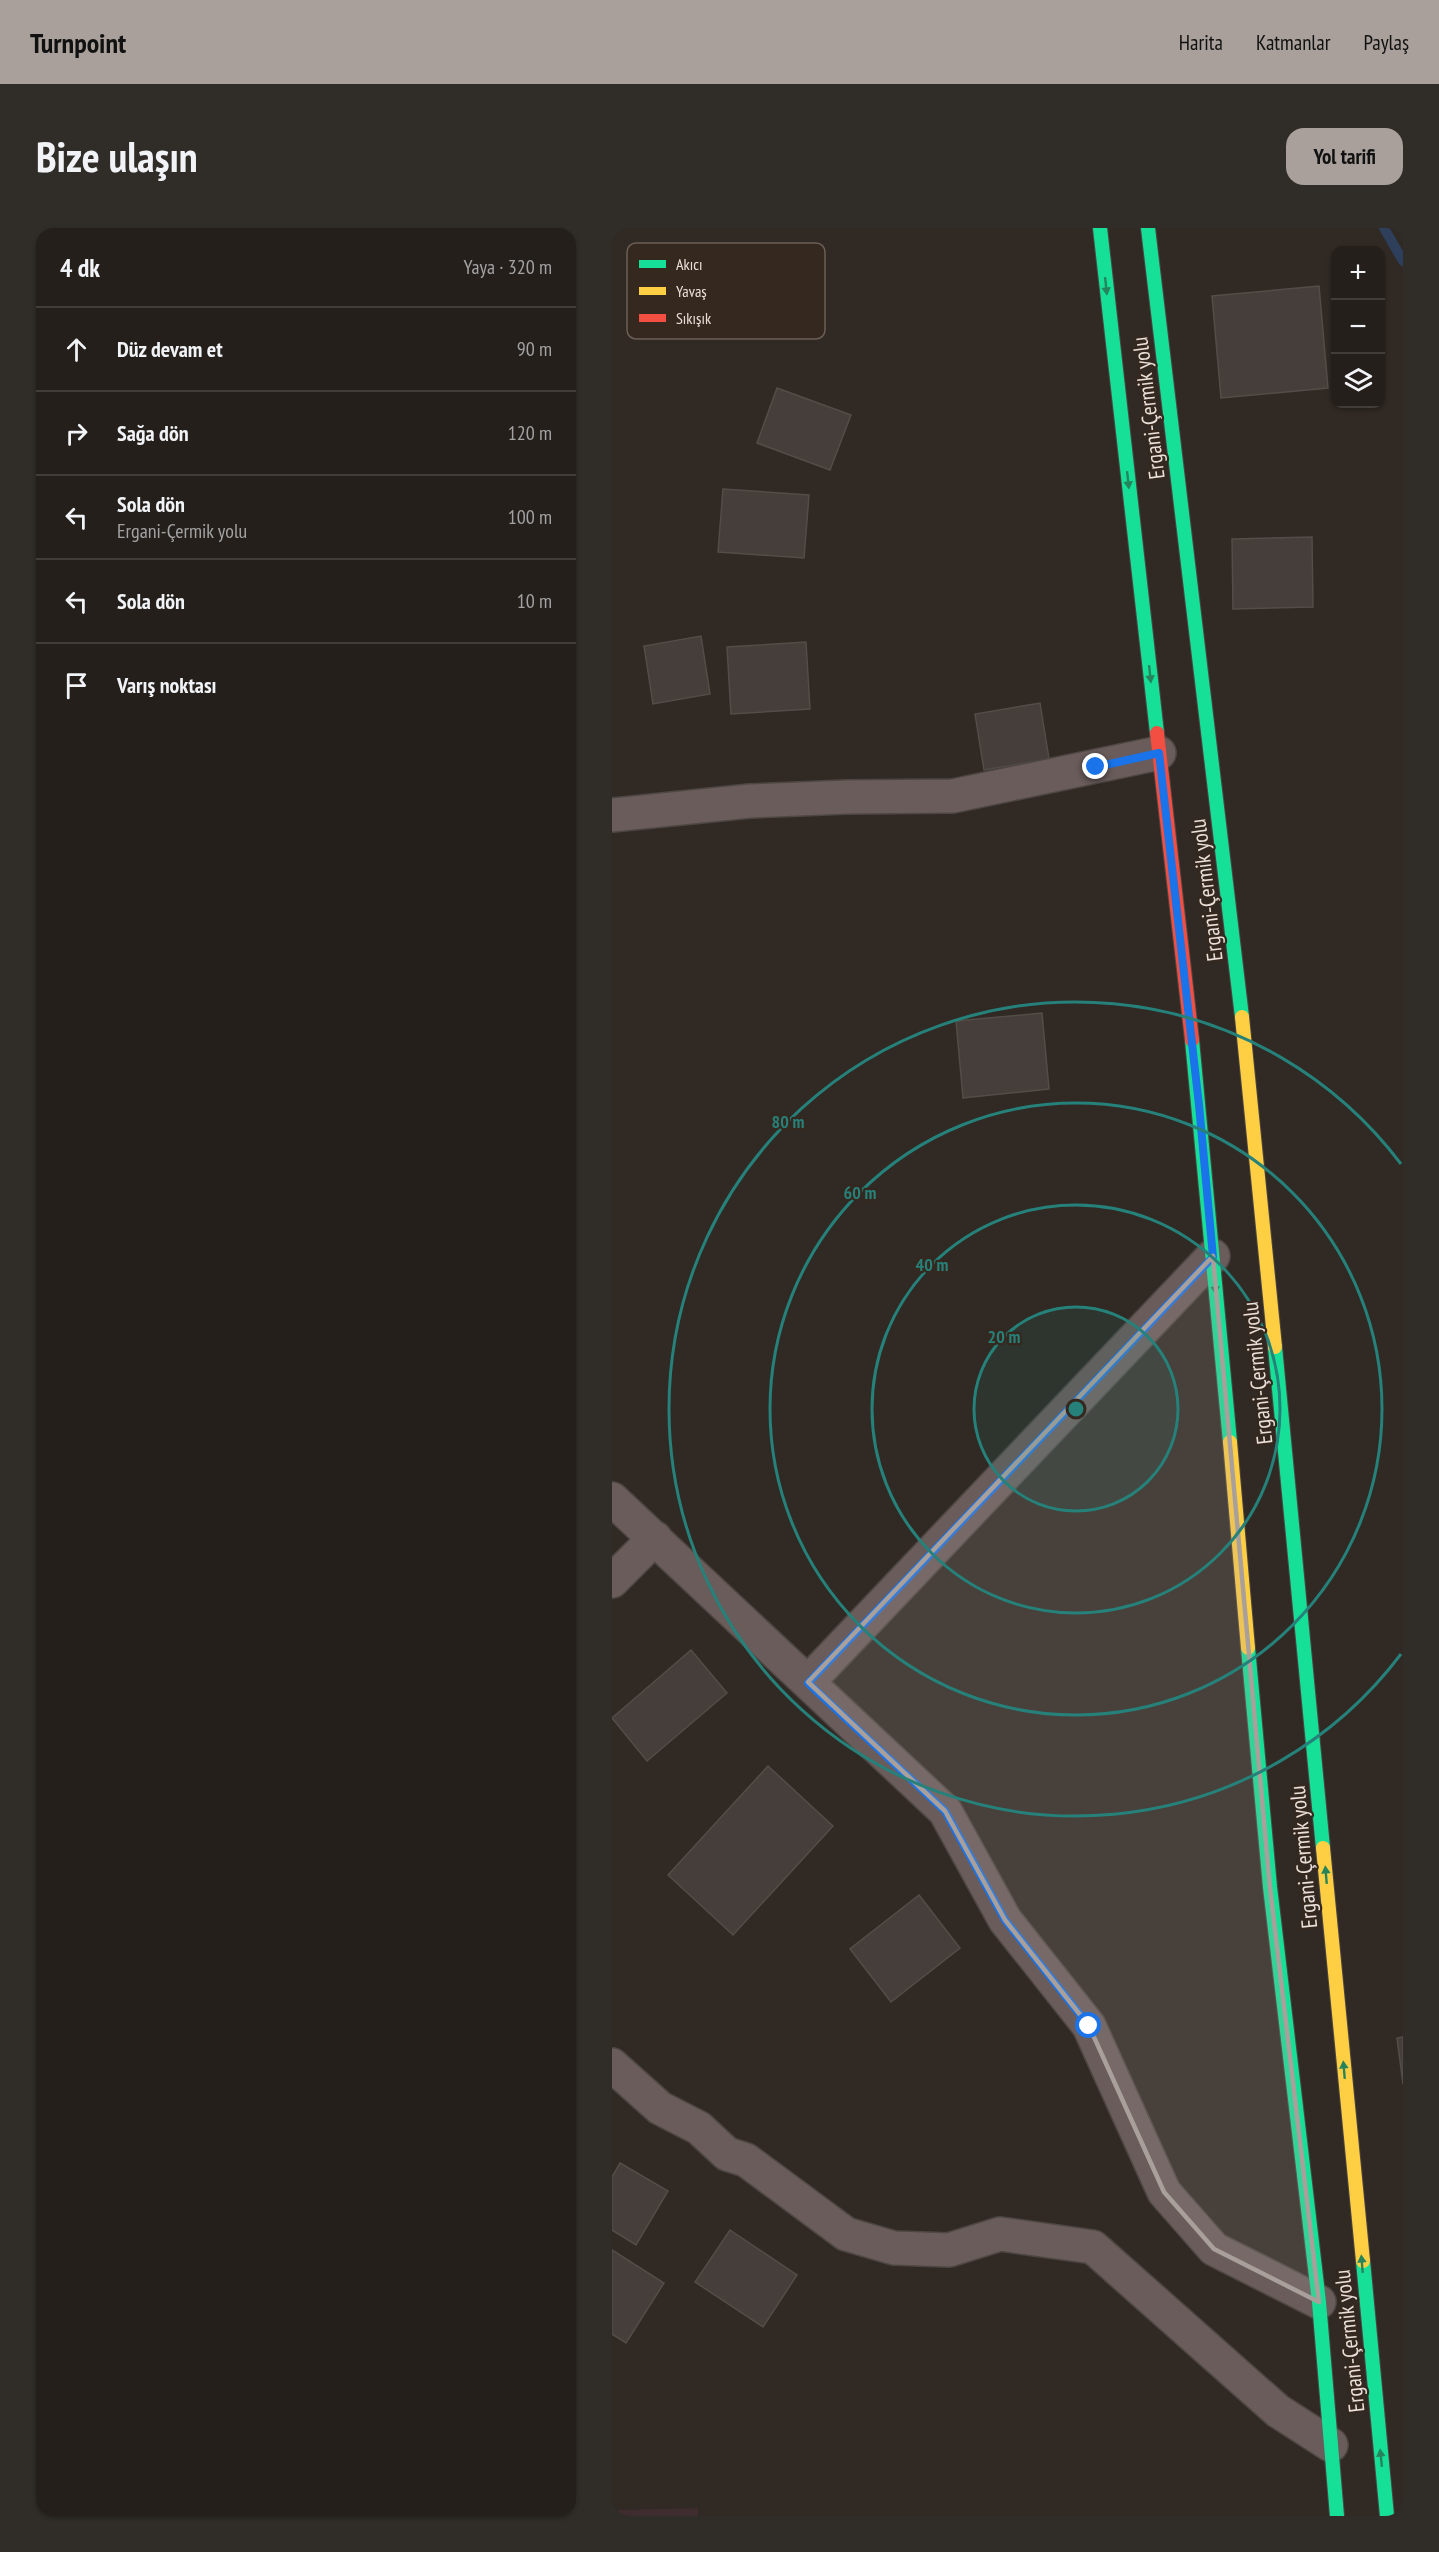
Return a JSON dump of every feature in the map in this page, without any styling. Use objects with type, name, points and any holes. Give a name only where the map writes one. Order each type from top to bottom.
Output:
[{"type":"main road","name":"Ergani-Çermik yolu","points":[[1100,228],[1198,1093],[1270,1887],[1319,2302],[1337,2516]]},
{"type":"main road","name":"Ergani-Çermik yolu","points":[[1148,228],[1247,1054],[1387,2516]]},
{"type":"street","points":[[612,814],[750,801],[953,796],[1159,753]]},
{"type":"street","points":[[808,1683],[1213,1257]]},
{"type":"street","points":[[612,1499],[945,1811],[1005,1920],[1089,2026],[1164,2192],[1214,2249],[1319,2302]]},
{"type":"street","points":[[612,1581],[655,1538]]},
{"type":"street","points":[[612,2065],[660,2108],[699,2127],[727,2154],[746,2160],[846,2234],[894,2248],[949,2250],[1000,2234],[1093,2247],[1278,2411],[1331,2445]]},
{"type":"highlighted area","points":[[1213,1256],[1270,1887],[1319,2302],[1214,2249],[1164,2192],[1089,2026],[1005,1920],[945,1811],[808,1682]]},
{"type":"shaded area","points":[[698,2508],[698,2516],[612,2516],[612,2510]]},
{"type":"building","points":[[1319,286],[1328,388],[1221,398],[1212,296]]},
{"type":"building","points":[[777,388],[851,415],[830,470],[757,443]]},
{"type":"building","points":[[723,489],[809,495],[804,558],[718,552]]},
{"type":"building","points":[[1312,537],[1313,607],[1233,609],[1232,539]]},
{"type":"building","points":[[701,636],[710,694],[653,704],[644,646]]},
{"type":"building","points":[[806,642],[810,709],[731,714],[727,647]]},
{"type":"building","points":[[1040,703],[1049,759],[984,770],[975,714]]},
{"type":"building","points":[[1042,1013],[1049,1089],[963,1098],[956,1021]]},
{"type":"building","points":[[691,1650],[727,1693],[647,1761],[612,1718]]},
{"type":"building","points":[[768,1766],[833,1826],[733,1935],[668,1875]]},
{"type":"building","points":[[919,1895],[960,1948],[891,2002],[850,1949]]},
{"type":"building","points":[[1403,2037],[1403,2084],[1397,2038]]},
{"type":"building","points":[[620,2163],[668,2191],[636,2245],[612,2230],[612,2177]]},
{"type":"building","points":[[730,2230],[797,2275],[763,2327],[695,2282]]},
{"type":"building","points":[[612,2250],[664,2283],[626,2343],[612,2334]]},
{"type":"waterway","points":[[1384,228],[1403,261]]},
{"type":"traffic: fast","points":[[1100,228],[1157,733]]},
{"type":"traffic: fast","points":[[1148,228],[1242,1017]]},
{"type":"traffic: fast","points":[[1192,1040],[1230,1442]]},
{"type":"traffic: fast","points":[[1275,1347],[1323,1848]]},
{"type":"traffic: fast","points":[[1248,1648],[1270,1887],[1319,2302],[1337,2516]]},
{"type":"traffic: fast","points":[[1363,2261],[1387,2516]]},
{"type":"traffic: slow","points":[[1242,1017],[1275,1347]]},
{"type":"traffic: slow","points":[[1230,1442],[1248,1648]]},
{"type":"traffic: slow","points":[[1323,1848],[1363,2261]]},
{"type":"traffic: jam","points":[[1157,733],[1192,1040]]},
{"type":"route","points":[[1089,2026],[1005,1920],[945,1811],[808,1683],[1213,1257],[1199,1105],[1159,753],[1096,767]]}]
